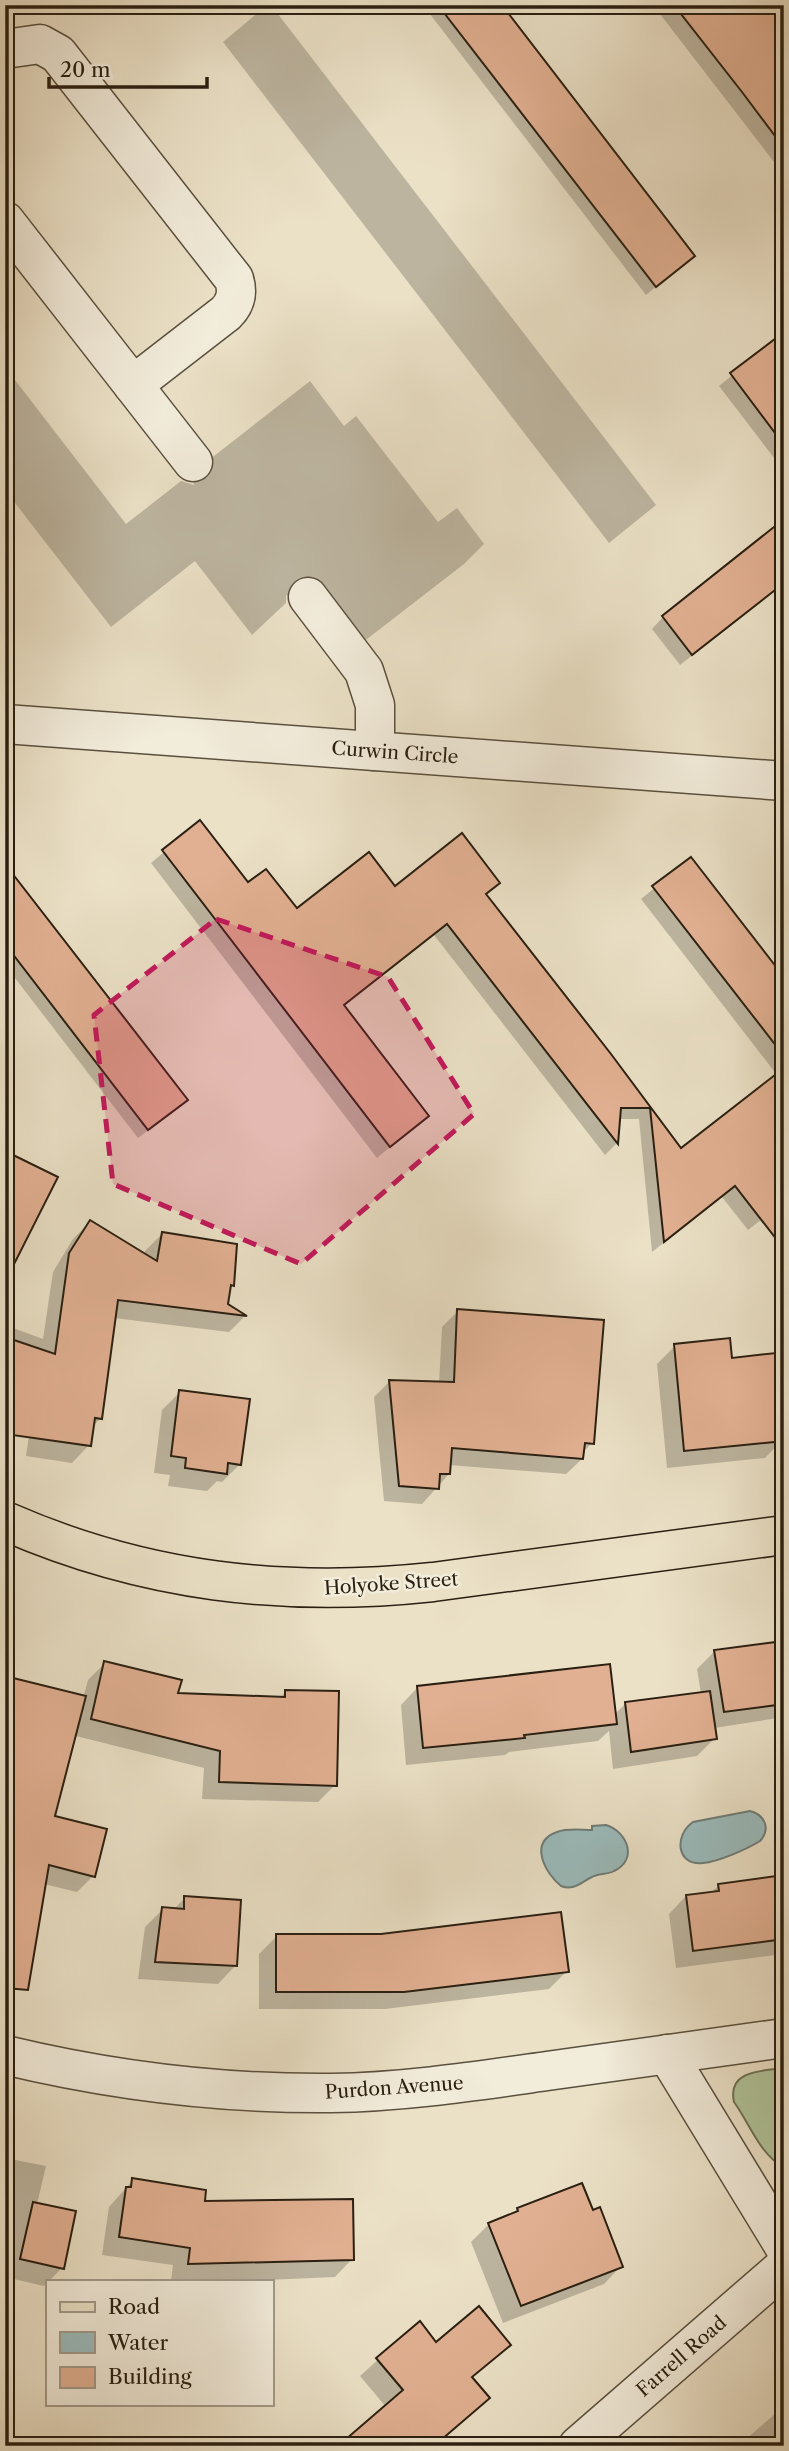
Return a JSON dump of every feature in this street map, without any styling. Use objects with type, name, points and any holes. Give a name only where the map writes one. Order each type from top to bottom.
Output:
[{"type":"main road","name":"Holyoke Street","points":[[5,1521],[74,1549],[139,1567],[207,1580],[296,1589],[354,1589],[433,1582],[784,1535]]},
{"type":"street","points":[[5,49],[45,44],[58,54],[234,279],[236,295],[230,309],[133,384]]},
{"type":"street","points":[[5,221],[193,462]]},
{"type":"street","points":[[308,597],[364,671],[375,705],[375,751]]},
{"type":"street","name":"Curwin Circle","points":[[5,724],[784,781]]},
{"type":"street","name":"Purdon Avenue","points":[[5,2055],[100,2076],[196,2088],[264,2093],[333,2093],[401,2090],[470,2082],[784,2038]]},
{"type":"street","points":[[667,2054],[784,2246]]},
{"type":"street","name":"Farrell Road","points":[[578,2446],[784,2267]]},
{"type":"highlighted area","points":[[216,919],[388,977],[474,1114],[301,1264],[113,1184],[94,1015]]},
{"type":"green space","points":[[784,2068],[784,2168],[775,2162],[756,2138],[734,2102],[733,2091],[741,2078],[748,2074]]},
{"type":"water","points":[[750,1811],[765,1823],[765,1832],[760,1841],[732,1855],[709,1862],[694,1863],[683,1855],[683,1834],[693,1822]]},
{"type":"water","points":[[606,1825],[625,1840],[628,1853],[626,1860],[611,1872],[595,1876],[574,1887],[561,1886],[545,1866],[541,1850],[543,1843],[557,1832],[592,1830],[592,1826]]},
{"type":"building","points":[[438,5],[502,5],[695,256],[656,287]]},
{"type":"building","points":[[674,5],[784,5],[784,148],[742,92]]},
{"type":"building","points":[[784,332],[784,445],[730,373]]},
{"type":"building","points":[[784,519],[784,583],[692,655],[662,616]]},
{"type":"building","points":[[200,820],[248,882],[266,869],[297,908],[369,852],[395,886],[462,833],[500,883],[486,894],[681,1148],[784,1068],[784,1249],[735,1186],[664,1242],[650,1108],[621,1108],[618,1144],[447,924],[344,1005],[429,1116],[390,1147],[162,850]]},
{"type":"building","points":[[691,857],[784,977],[784,1056],[652,886]]},
{"type":"building","points":[[5,864],[188,1100],[148,1130],[5,944]]},
{"type":"building","points":[[5,1151],[58,1177],[5,1282]]},
{"type":"building","points":[[90,1220],[157,1261],[162,1232],[237,1244],[234,1286],[231,1285],[228,1304],[247,1316],[118,1300],[102,1419],[95,1418],[91,1446],[5,1434],[5,1337],[55,1354],[69,1253]]},
{"type":"building","points":[[457,1309],[604,1320],[594,1444],[585,1443],[583,1459],[452,1448],[450,1474],[440,1474],[439,1489],[399,1486],[389,1380],[454,1382]]},
{"type":"building","points":[[730,1338],[732,1358],[776,1353],[784,1441],[684,1451],[674,1344]]},
{"type":"building","points":[[179,1390],[250,1399],[241,1465],[228,1463],[227,1474],[185,1468],[186,1458],[171,1456]]},
{"type":"building","points":[[784,1641],[784,1704],[724,1712],[714,1650]]},
{"type":"building","points":[[104,1661],[182,1680],[178,1693],[285,1697],[285,1690],[339,1691],[337,1786],[219,1782],[220,1751],[91,1719]]},
{"type":"building","points":[[610,1664],[617,1724],[524,1735],[525,1738],[423,1748],[417,1686]]},
{"type":"building","points":[[5,1676],[86,1696],[55,1816],[107,1829],[95,1877],[49,1865],[28,1990],[5,1988]]},
{"type":"building","points":[[710,1691],[717,1739],[631,1752],[625,1702]]},
{"type":"building","points":[[784,1875],[784,1939],[693,1951],[686,1895],[719,1891],[718,1884]]},
{"type":"building","points":[[184,1896],[241,1900],[237,1966],[155,1962],[162,1907],[184,1909]]},
{"type":"building","points":[[561,1912],[569,1972],[404,1992],[276,1992],[276,1934],[381,1934]]},
{"type":"building","points":[[132,2178],[206,2190],[205,2201],[353,2199],[354,2260],[188,2264],[190,2248],[119,2237],[126,2187],[131,2187]]},
{"type":"building","points":[[582,2183],[593,2210],[600,2207],[623,2267],[521,2306],[488,2223],[518,2211],[517,2208]]},
{"type":"building","points":[[33,2202],[76,2211],[64,2269],[20,2259]]},
{"type":"building","points":[[479,2306],[511,2345],[472,2377],[490,2398],[434,2446],[338,2446],[403,2390],[376,2358],[420,2321],[436,2342]]}]
